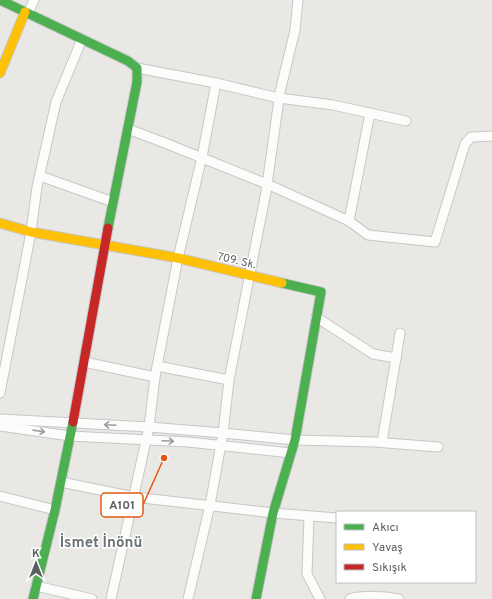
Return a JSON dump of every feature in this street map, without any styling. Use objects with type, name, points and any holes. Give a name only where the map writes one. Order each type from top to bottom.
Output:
[{"type":"street","points":[[0,0],[128,61],[137,68],[216,83],[280,98],[333,105],[406,121]]},
{"type":"street","points":[[0,73],[27,12],[34,0]]},
{"type":"street","points":[[188,599],[210,505],[223,432],[229,380],[267,184],[280,98],[295,30],[298,0]]},
{"type":"street","points":[[0,393],[31,232],[40,176],[56,102],[82,39]]},
{"type":"street","points":[[33,599],[55,510],[73,424],[113,202],[137,82],[137,68]]},
{"type":"street","points":[[111,599],[149,427],[155,377],[178,258],[202,157],[216,83]]},
{"type":"street","points":[[349,221],[370,114]]},
{"type":"street","points":[[128,130],[202,157],[267,184],[349,221],[368,235],[435,242],[465,144],[471,137],[492,136]]},
{"type":"street","points":[[40,176],[113,202]]},
{"type":"street","name":"709. Sk.","points":[[0,223],[31,232],[178,258],[321,292],[295,440],[273,513],[256,599]]},
{"type":"street","points":[[316,317],[373,354],[396,358]]},
{"type":"street","points":[[382,442],[400,333]]},
{"type":"street","points":[[84,362],[155,377]]},
{"type":"street","points":[[157,366],[229,380]]},
{"type":"street","points":[[0,419],[223,432],[295,440],[382,442],[438,447]]},
{"type":"street","points":[[0,426],[70,436],[221,445],[291,453]]},
{"type":"street","points":[[61,482],[134,497],[273,513],[336,518]]},
{"type":"street","points":[[0,496],[55,510]]},
{"type":"street","points":[[309,516],[306,574],[320,599]]},
{"type":"street","points":[[36,586],[92,599]]},
{"type":"street","points":[[350,599],[357,597],[392,597],[399,599]]},
{"type":"traffic: fast","points":[[0,0],[128,61],[137,68],[137,82],[108,228]]},
{"type":"traffic: fast","points":[[256,599],[273,513],[295,440],[321,292],[282,283]]},
{"type":"traffic: fast","points":[[33,599],[55,510],[73,422]]},
{"type":"traffic: slow","points":[[0,73],[25,12]]},
{"type":"traffic: slow","points":[[0,223],[31,232],[178,258],[282,283]]},
{"type":"traffic: jam","points":[[73,422],[108,228]]},
{"type":"place","name":"A101","points":[[164,458]]},
{"type":"district","name":"İsmet İnönü","points":[[101,542]]}]
